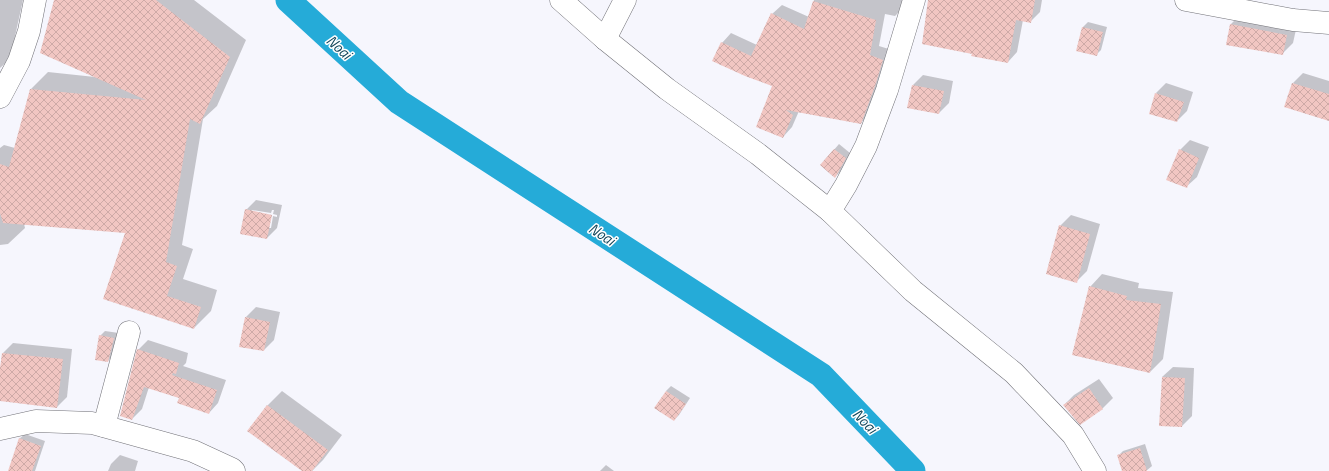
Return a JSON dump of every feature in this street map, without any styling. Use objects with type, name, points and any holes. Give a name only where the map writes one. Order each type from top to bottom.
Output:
[{"type":"street","points":[[1,92],[19,61],[29,31],[35,0]]},
{"type":"street","points":[[561,0],[605,39],[667,90],[758,154],[830,211],[913,291],[1014,373],[1073,435],[1095,471]]},
{"type":"street","points":[[605,39],[625,0]]},
{"type":"street","points":[[830,211],[846,185],[866,146],[887,90],[914,0]]},
{"type":"street","points":[[1186,0],[1293,20],[1329,23]]},
{"type":"street","points":[[104,426],[129,332]]},
{"type":"street","points":[[0,429],[36,421],[92,423],[193,452],[234,471]]},
{"type":"building","points":[[54,0],[156,0],[230,57],[200,124],[190,119],[166,262],[177,266],[167,296],[201,307],[194,329],[103,299],[125,233],[3,223],[0,213],[0,164],[9,167],[30,89],[146,100],[40,53]]},
{"type":"building","points":[[928,0],[1035,0],[1031,23],[1016,20],[1008,63],[922,44]]},
{"type":"building","points":[[813,1],[876,20],[870,55],[883,60],[861,124],[786,110],[793,115],[783,138],[756,127],[772,86],[712,61],[721,42],[751,56],[771,13],[804,29]]},
{"type":"building","points":[[1230,24],[1287,35],[1283,55],[1226,45]]},
{"type":"building","points":[[1082,27],[1103,32],[1097,56],[1076,51]]},
{"type":"building","points":[[1292,83],[1329,94],[1329,121],[1284,107]]},
{"type":"building","points":[[912,85],[944,91],[939,114],[907,108]]},
{"type":"building","points":[[1155,93],[1184,102],[1177,122],[1149,114]]},
{"type":"building","points":[[834,149],[846,158],[835,178],[820,165]]},
{"type":"building","points":[[1179,149],[1199,158],[1187,188],[1166,180]]},
{"type":"building","points":[[245,209],[272,215],[267,239],[240,234]]},
{"type":"building","points":[[1059,225],[1090,234],[1077,283],[1046,274]]},
{"type":"building","points":[[1089,286],[1127,296],[1126,300],[1161,304],[1150,373],[1072,355]]},
{"type":"building","points":[[245,317],[270,322],[264,351],[239,347]]},
{"type":"building","points":[[99,335],[114,338],[108,362],[95,360]]},
{"type":"building","points":[[137,349],[179,363],[176,374],[173,373],[172,375],[217,390],[209,414],[177,403],[179,398],[144,387],[132,420],[120,416]]},
{"type":"building","points":[[2,353],[63,359],[57,408],[0,401],[0,368]]},
{"type":"building","points":[[1162,377],[1185,378],[1182,427],[1159,426]]},
{"type":"building","points":[[1089,388],[1103,409],[1080,425],[1063,405]]},
{"type":"building","points":[[666,391],[686,404],[674,421],[654,408]]},
{"type":"building","points":[[267,405],[328,450],[312,471],[302,471],[247,431]]},
{"type":"building","points":[[19,438],[41,446],[32,471],[8,471]]},
{"type":"building","points":[[1140,448],[1147,471],[1122,471],[1117,455]]},
{"type":"waterway","name":"Noai","points":[[288,0],[399,102],[821,375],[913,471]]}]
